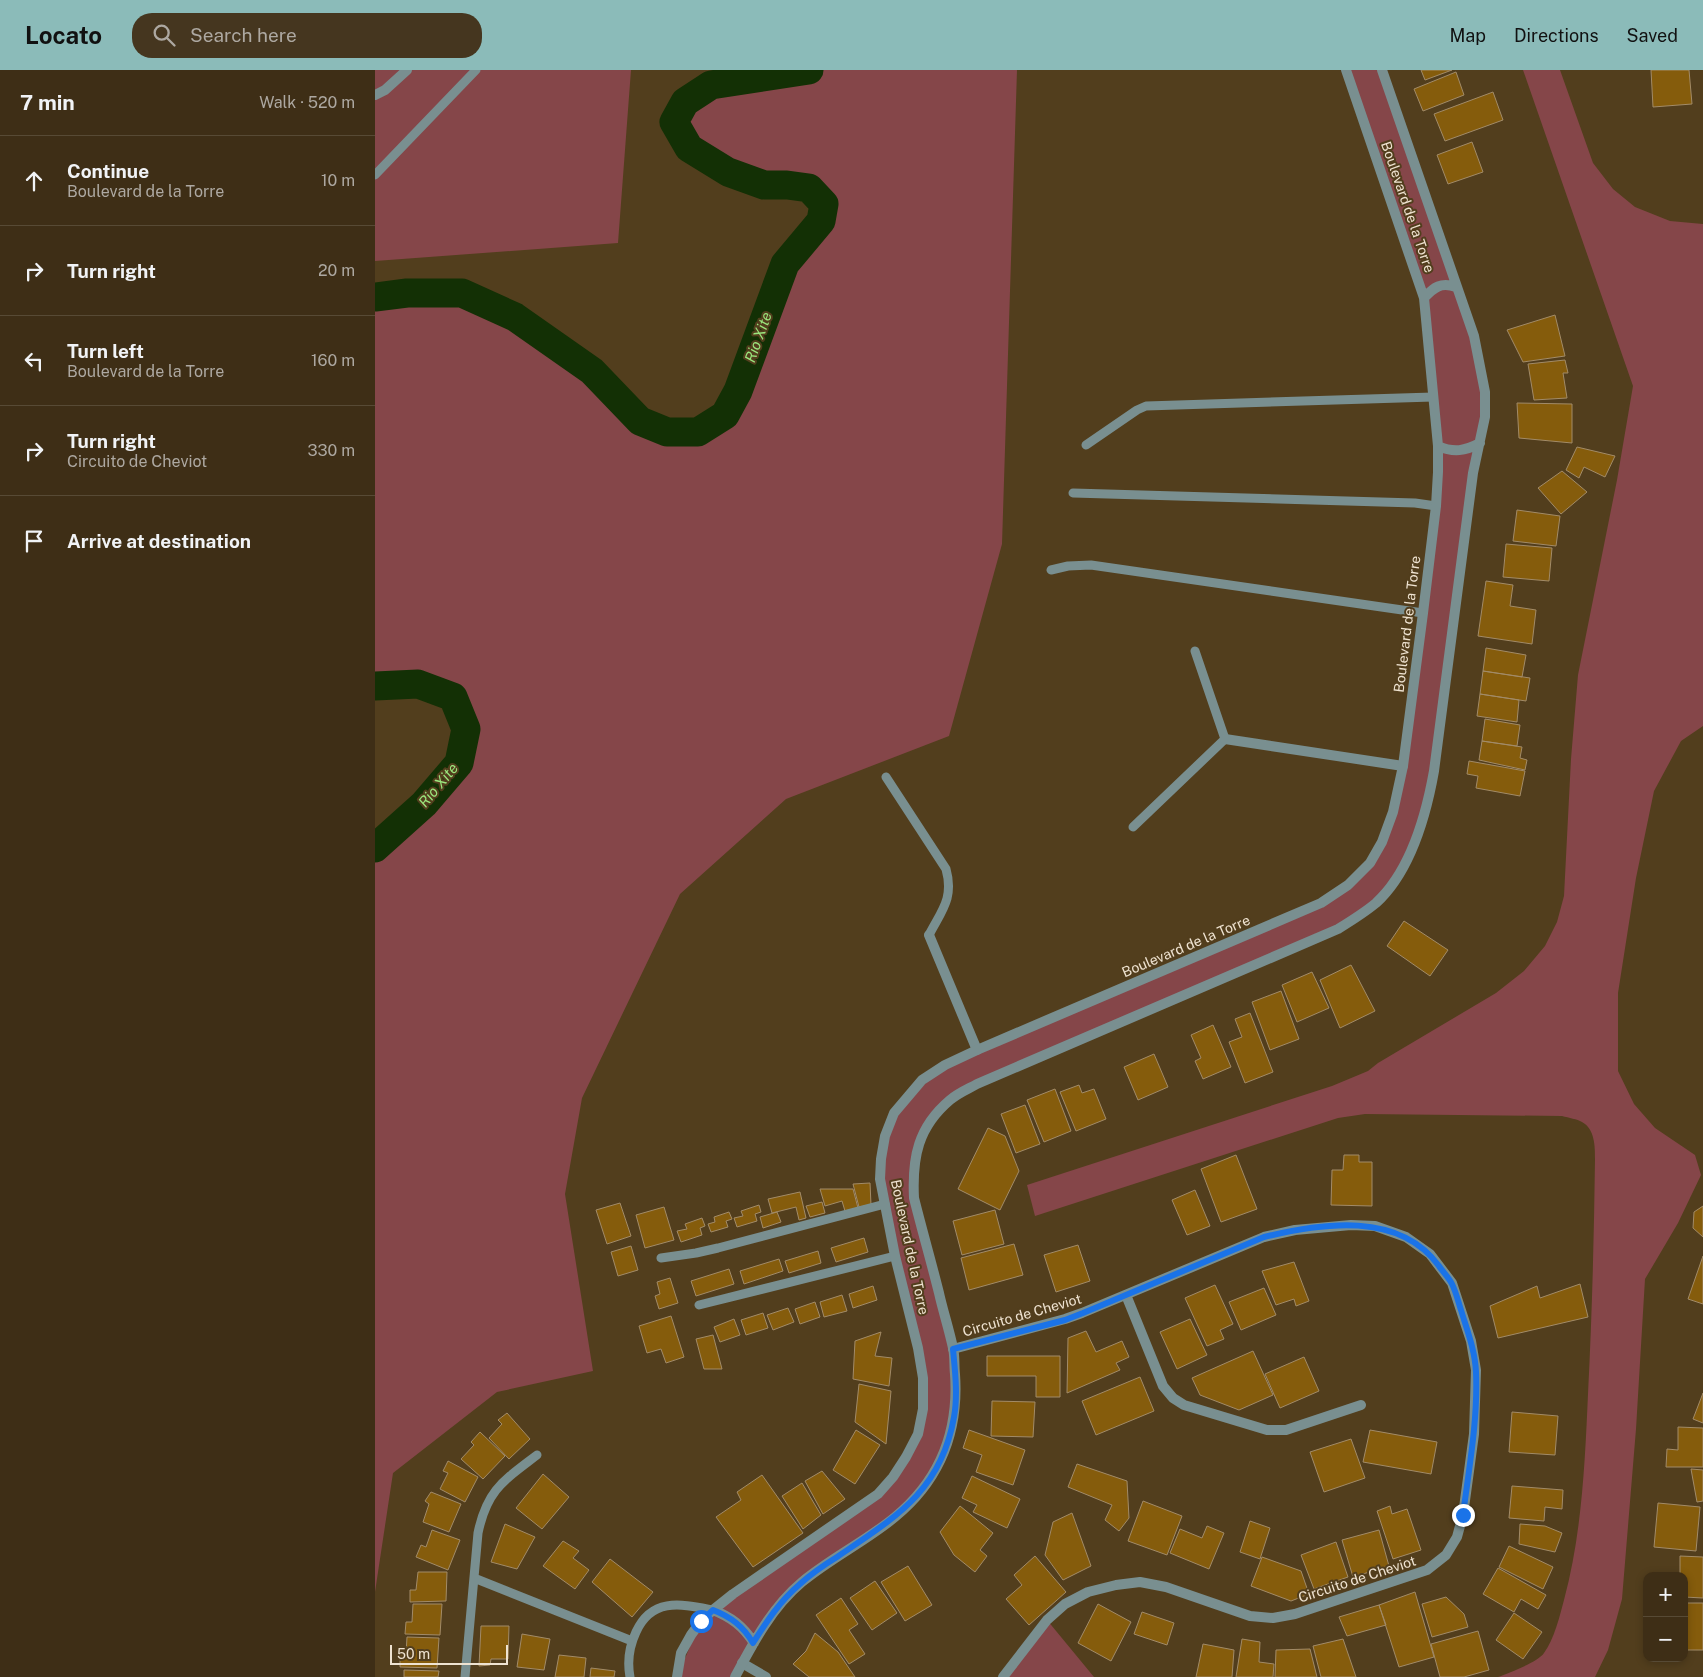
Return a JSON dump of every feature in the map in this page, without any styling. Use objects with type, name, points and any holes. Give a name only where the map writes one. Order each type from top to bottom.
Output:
[{"type":"street","points":[[375,95],[385,90],[407,70]]},
{"type":"street","name":"Boulevard de la Torre","points":[[677,1677],[681,1654],[691,1634],[701,1621],[733,1594],[878,1494],[893,1477],[918,1434],[923,1409],[923,1378],[918,1348],[895,1256],[880,1179],[885,1136],[894,1113],[922,1080],[945,1065],[1321,903],[1348,885],[1370,863],[1382,842],[1393,812],[1403,766],[1435,506],[1438,446],[1424,298],[1346,70]]},
{"type":"street","name":"Boulevard de la Torre","points":[[735,1677],[770,1616],[785,1598],[801,1583],[894,1518],[919,1495],[937,1470],[947,1446],[954,1416],[956,1385],[953,1349],[914,1198],[913,1174],[920,1140],[931,1118],[951,1098],[977,1084],[1338,929],[1360,916],[1377,902],[1392,884],[1409,856],[1428,804],[1434,771],[1473,474],[1485,417],[1485,392],[1474,336],[1382,70]]},
{"type":"street","points":[[1424,298],[1433,288],[1447,284],[1456,287]]},
{"type":"street","points":[[1438,446],[1448,451],[1460,451],[1480,443]]},
{"type":"street","points":[[1225,740],[1403,766]]},
{"type":"street","points":[[929,934],[977,1050]]},
{"type":"street","name":"Circuito de Cheviot","points":[[953,1349],[1065,1320],[1264,1237],[1295,1230],[1351,1225],[1375,1226],[1406,1237],[1430,1254],[1452,1283],[1471,1341],[1476,1370],[1474,1434],[1463,1515],[1457,1537],[1446,1555],[1427,1570],[1295,1614],[1273,1618],[1250,1616],[1166,1587],[1140,1582],[1116,1585],[1088,1592],[1065,1604],[1047,1620],[1003,1677]]},
{"type":"street","points":[[1125,1295],[1163,1386],[1173,1398],[1184,1405],[1267,1430],[1286,1430],[1361,1405]]},
{"type":"street","points":[[713,1610],[734,1620],[746,1630],[753,1643]]},
{"type":"street","points":[[742,1663],[766,1677]]},
{"type":"lane","points":[[375,175],[475,70]]},
{"type":"lane","points":[[1086,445],[1137,410],[1146,406],[1433,397]]},
{"type":"lane","points":[[1073,494],[1415,503],[1435,506]]},
{"type":"lane","points":[[1051,570],[1068,566],[1091,565],[1423,613]]},
{"type":"lane","points":[[1133,827],[1225,740],[1195,651]]},
{"type":"lane","points":[[887,777],[946,869],[949,881],[949,895],[929,934]]},
{"type":"lane","points":[[661,1258],[703,1251],[885,1204]]},
{"type":"lane","points":[[699,1305],[895,1256]]},
{"type":"lane","points":[[465,1677],[478,1534],[485,1507],[492,1494],[507,1478],[537,1455]]},
{"type":"lane","points":[[474,1578],[632,1640]]},
{"type":"lane","points":[[630,1677],[628,1667],[632,1640],[645,1617],[659,1608],[676,1605],[713,1610]]},
{"type":"shaded area","points":[[375,70],[631,70],[618,243],[375,261]]},
{"type":"shaded area","points":[[809,70],[1017,70],[1002,544],[949,736],[786,799],[680,894],[582,1098],[565,1194],[593,1371],[497,1392],[393,1473],[375,1592],[375,848],[424,804],[459,763],[466,729],[453,697],[418,684],[375,686],[375,297],[407,293],[462,293],[515,317],[592,371],[640,421],[667,432],[698,432],[725,415],[738,391],[785,264],[821,221],[824,205],[809,188],[787,185],[764,185],[728,172],[689,148],[674,122],[685,102],[711,85]]},
{"type":"shaded area","points":[[1346,70],[1382,70],[1456,287],[1485,392],[1428,804],[1392,884],[1360,916],[977,1084],[932,1118],[913,1173],[953,1349],[956,1385],[947,1446],[919,1495],[785,1598],[735,1677],[677,1677],[701,1621],[878,1494],[918,1434],[923,1378],[880,1179],[894,1113],[945,1065],[1321,903],[1370,863],[1393,812],[1438,472],[1424,298]]},
{"type":"shaded area","points":[[1523,70],[1560,70],[1593,163],[1613,189],[1635,207],[1670,221],[1703,224],[1703,726],[1681,741],[1654,791],[1636,878],[1618,993],[1618,1071],[1634,1104],[1655,1128],[1695,1155],[1701,1175],[1678,1223],[1645,1279],[1636,1429],[1622,1599],[1608,1650],[1595,1677],[1498,1677],[1536,1660],[1548,1648],[1561,1613],[1575,1549],[1584,1471],[1593,1277],[1595,1149],[1592,1134],[1586,1125],[1578,1120],[1562,1116],[1365,1114],[1338,1118],[1035,1216],[1027,1185],[1332,1086],[1368,1071],[1378,1063],[1496,993],[1524,971],[1545,946],[1557,922],[1564,896],[1571,759],[1578,675],[1617,480],[1633,386]]},
{"type":"shaded area","points":[[1047,1620],[1094,1677],[1003,1677]]},
{"type":"building","points":[[1421,70],[1452,70],[1425,80]]},
{"type":"building","points":[[1651,70],[1689,70],[1692,104],[1653,107]]},
{"type":"building","points":[[1456,72],[1464,95],[1423,111],[1414,89]]},
{"type":"building","points":[[1493,92],[1503,120],[1445,141],[1434,114]]},
{"type":"building","points":[[1472,142],[1483,172],[1448,184],[1437,155]]},
{"type":"building","points":[[1555,315],[1565,356],[1523,362],[1507,330]]},
{"type":"building","points":[[1565,360],[1568,373],[1563,373],[1567,398],[1534,400],[1528,364]]},
{"type":"building","points":[[1517,403],[1572,404],[1572,443],[1519,438]]},
{"type":"building","points":[[1577,447],[1615,456],[1605,477],[1584,467],[1579,478],[1566,470]]},
{"type":"building","points":[[1562,471],[1587,492],[1561,514],[1538,488]]},
{"type":"building","points":[[1517,510],[1560,516],[1556,546],[1513,541]]},
{"type":"building","points":[[1506,544],[1552,548],[1549,581],[1503,577]]},
{"type":"building","points":[[1486,581],[1513,585],[1510,606],[1536,610],[1532,644],[1478,636]]},
{"type":"building","points":[[1486,648],[1526,655],[1522,677],[1483,671]]},
{"type":"building","points":[[1483,671],[1530,678],[1526,701],[1480,694]]},
{"type":"building","points":[[1480,694],[1519,700],[1517,722],[1477,716]]},
{"type":"building","points":[[1485,719],[1520,725],[1517,746],[1482,741]]},
{"type":"building","points":[[1482,741],[1522,747],[1520,758],[1527,760],[1525,770],[1479,760]]},
{"type":"building","points":[[1469,761],[1525,771],[1520,796],[1476,788],[1478,776],[1467,774]]},
{"type":"building","points":[[1404,921],[1448,950],[1430,976],[1387,946]]},
{"type":"building","points":[[1351,965],[1375,1011],[1340,1028],[1320,980]]},
{"type":"building","points":[[1312,972],[1329,1008],[1297,1022],[1282,985]]},
{"type":"building","points":[[1281,991],[1299,1039],[1270,1050],[1252,1002]]},
{"type":"building","points":[[1250,1013],[1273,1072],[1245,1083],[1229,1042],[1242,1037],[1235,1019]]},
{"type":"building","points":[[1213,1025],[1231,1067],[1203,1079],[1195,1061],[1201,1058],[1191,1035]]},
{"type":"building","points":[[1154,1054],[1168,1087],[1138,1100],[1124,1067]]},
{"type":"building","points":[[1079,1085],[1082,1093],[1094,1089],[1106,1119],[1076,1131],[1060,1092]]},
{"type":"building","points":[[1055,1089],[1071,1131],[1044,1142],[1027,1100]]},
{"type":"building","points":[[1025,1105],[1040,1144],[1016,1153],[1001,1114]]},
{"type":"building","points":[[988,1128],[1005,1136],[1019,1171],[1000,1210],[958,1189]]},
{"type":"building","points":[[1236,1155],[1257,1209],[1221,1222],[1201,1169]]},
{"type":"building","points":[[1344,1155],[1359,1155],[1359,1162],[1372,1162],[1372,1206],[1331,1205],[1332,1170],[1343,1170]]},
{"type":"building","points":[[870,1183],[871,1205],[859,1207],[853,1184]]},
{"type":"building","points":[[820,1189],[853,1189],[858,1208],[845,1211],[842,1201],[825,1206]]},
{"type":"building","points":[[1195,1190],[1210,1226],[1187,1235],[1172,1200]]},
{"type":"building","points":[[800,1192],[806,1218],[799,1220],[796,1207],[772,1213],[768,1199]]},
{"type":"building","points":[[822,1202],[825,1213],[810,1217],[806,1206]]},
{"type":"building","points":[[620,1203],[631,1236],[607,1244],[596,1210]]},
{"type":"building","points":[[759,1205],[761,1212],[755,1214],[757,1221],[737,1227],[734,1218],[743,1216],[741,1211]]},
{"type":"building","points":[[1703,1206],[1703,1237],[1693,1228],[1694,1212]]},
{"type":"building","points":[[664,1207],[674,1240],[645,1248],[636,1215]]},
{"type":"building","points":[[995,1210],[1004,1244],[962,1255],[953,1221]]},
{"type":"building","points":[[729,1212],[732,1219],[726,1221],[728,1227],[711,1232],[708,1224],[715,1222],[714,1217]]},
{"type":"building","points":[[777,1212],[781,1222],[763,1228],[760,1217]]},
{"type":"building","points":[[702,1218],[705,1226],[700,1228],[702,1235],[681,1242],[677,1231],[687,1229],[685,1224]]},
{"type":"building","points":[[864,1238],[868,1252],[836,1262],[831,1248]]},
{"type":"building","points":[[1014,1244],[1023,1275],[969,1290],[961,1258]]},
{"type":"building","points":[[1078,1245],[1090,1281],[1056,1292],[1044,1255]]},
{"type":"building","points":[[631,1246],[638,1270],[618,1276],[611,1252]]},
{"type":"building","points":[[818,1251],[821,1263],[789,1273],[785,1261]]},
{"type":"building","points":[[1703,1256],[1703,1304],[1688,1299]]},
{"type":"building","points":[[779,1259],[783,1271],[744,1284],[740,1271]]},
{"type":"building","points":[[1294,1262],[1309,1301],[1296,1306],[1294,1299],[1276,1305],[1262,1271]]},
{"type":"building","points":[[729,1269],[734,1284],[696,1296],[691,1281]]},
{"type":"building","points":[[670,1278],[678,1303],[659,1309],[655,1296],[660,1294],[657,1282]]},
{"type":"building","points":[[1580,1284],[1588,1317],[1498,1338],[1490,1306],[1537,1286],[1540,1298]]},
{"type":"building","points":[[1215,1285],[1233,1324],[1220,1330],[1224,1339],[1207,1346],[1185,1298]]},
{"type":"building","points":[[873,1286],[877,1300],[853,1308],[849,1294]]},
{"type":"building","points":[[1264,1288],[1276,1315],[1241,1330],[1229,1302]]},
{"type":"building","points":[[842,1295],[847,1311],[824,1317],[820,1302]]},
{"type":"building","points":[[815,1302],[820,1317],[800,1324],[795,1309]]},
{"type":"building","points":[[788,1308],[794,1322],[773,1330],[767,1315]]},
{"type":"building","points":[[763,1313],[768,1328],[746,1335],[741,1320]]},
{"type":"building","points":[[671,1316],[684,1357],[666,1363],[661,1349],[647,1353],[639,1326]]},
{"type":"building","points":[[734,1319],[740,1335],[720,1342],[714,1327]]},
{"type":"building","points":[[1190,1319],[1207,1355],[1177,1369],[1160,1332]]},
{"type":"building","points":[[1086,1331],[1096,1352],[1122,1341],[1129,1357],[1116,1363],[1120,1370],[1067,1393],[1068,1338]]},
{"type":"building","points":[[881,1332],[875,1356],[892,1358],[889,1386],[853,1379],[855,1341]]},
{"type":"building","points":[[713,1335],[722,1369],[704,1369],[696,1339]]},
{"type":"building","points":[[1253,1351],[1273,1395],[1239,1410],[1200,1395],[1192,1378]]},
{"type":"building","points":[[987,1356],[1060,1356],[1060,1397],[1036,1397],[1036,1376],[987,1376]]},
{"type":"building","points":[[1304,1357],[1319,1391],[1280,1408],[1265,1374]]},
{"type":"building","points":[[1140,1377],[1154,1411],[1096,1435],[1082,1401]]},
{"type":"building","points":[[859,1384],[891,1391],[886,1444],[855,1422]]},
{"type":"building","points":[[1703,1393],[1703,1423],[1693,1419]]},
{"type":"building","points":[[992,1401],[1035,1402],[1033,1437],[991,1436]]},
{"type":"building","points":[[1512,1412],[1558,1416],[1555,1455],[1509,1452]]},
{"type":"building","points":[[507,1413],[530,1439],[509,1459],[489,1438],[502,1424],[498,1420]]},
{"type":"building","points":[[1678,1427],[1703,1428],[1703,1467],[1666,1467],[1667,1449],[1678,1450]]},
{"type":"building","points":[[856,1430],[880,1445],[855,1484],[833,1470]]},
{"type":"building","points":[[969,1430],[1025,1450],[1013,1485],[976,1472],[982,1455],[963,1448]]},
{"type":"building","points":[[1370,1430],[1437,1442],[1431,1474],[1363,1462]]},
{"type":"building","points":[[480,1432],[505,1456],[483,1479],[461,1459],[474,1445],[471,1442]]},
{"type":"building","points":[[1351,1439],[1365,1478],[1324,1492],[1310,1452]]},
{"type":"building","points":[[448,1461],[478,1477],[465,1502],[440,1489],[448,1473],[443,1471]]},
{"type":"building","points":[[1077,1464],[1127,1481],[1129,1518],[1119,1531],[1105,1520],[1112,1505],[1068,1487]]},
{"type":"building","points":[[1691,1469],[1703,1470],[1703,1501],[1697,1502]]},
{"type":"building","points":[[822,1471],[845,1499],[823,1514],[805,1481]]},
{"type":"building","points":[[543,1474],[569,1497],[542,1529],[516,1508]]},
{"type":"building","points":[[762,1475],[803,1533],[753,1567],[716,1517],[741,1500],[737,1492]]},
{"type":"building","points":[[972,1476],[1020,1499],[1007,1528],[973,1512],[977,1505],[962,1498]]},
{"type":"building","points":[[802,1483],[821,1515],[803,1529],[782,1496]]},
{"type":"building","points":[[1512,1486],[1563,1490],[1562,1509],[1545,1507],[1544,1521],[1509,1518]]},
{"type":"building","points":[[431,1492],[461,1504],[449,1532],[423,1522],[429,1504],[425,1501]]},
{"type":"building","points":[[1143,1501],[1182,1516],[1167,1555],[1128,1541]]},
{"type":"building","points":[[1658,1503],[1700,1507],[1696,1551],[1654,1547]]},
{"type":"building","points":[[960,1506],[993,1533],[980,1550],[987,1556],[975,1572],[954,1555],[940,1532]]},
{"type":"building","points":[[1390,1506],[1392,1514],[1407,1509],[1421,1550],[1393,1559],[1377,1511]]},
{"type":"building","points":[[1072,1513],[1091,1566],[1063,1580],[1045,1555],[1053,1522]]},
{"type":"building","points":[[1250,1521],[1270,1528],[1260,1559],[1240,1552]]},
{"type":"building","points":[[505,1524],[535,1537],[517,1569],[491,1562]]},
{"type":"building","points":[[1520,1524],[1545,1526],[1562,1533],[1555,1552],[1519,1544]]},
{"type":"building","points":[[1207,1526],[1224,1533],[1209,1569],[1170,1553],[1180,1529],[1202,1538]]},
{"type":"building","points":[[432,1530],[460,1540],[448,1570],[416,1557],[421,1545],[426,1547]]},
{"type":"building","points":[[1379,1530],[1389,1566],[1353,1577],[1342,1540]]},
{"type":"building","points":[[563,1541],[579,1551],[573,1558],[589,1570],[575,1589],[543,1566]]},
{"type":"building","points":[[1336,1542],[1348,1577],[1314,1589],[1301,1555]]},
{"type":"building","points":[[1509,1546],[1553,1567],[1543,1589],[1499,1567]]},
{"type":"building","points":[[1035,1556],[1066,1592],[1029,1625],[1006,1599],[1022,1585],[1014,1575]]},
{"type":"building","points":[[1680,1556],[1703,1557],[1703,1598],[1688,1597],[1688,1572],[1680,1572]]},
{"type":"building","points":[[1262,1557],[1301,1571],[1309,1594],[1291,1601],[1251,1586]]},
{"type":"building","points":[[610,1559],[653,1592],[632,1617],[592,1582]]},
{"type":"building","points":[[908,1566],[932,1605],[905,1621],[881,1582]]},
{"type":"building","points":[[1498,1568],[1546,1595],[1538,1609],[1521,1599],[1514,1612],[1483,1594]]},
{"type":"building","points":[[418,1572],[447,1572],[446,1601],[410,1602],[410,1590],[416,1590]]},
{"type":"building","points":[[875,1581],[897,1613],[872,1630],[850,1598]]},
{"type":"building","points":[[1415,1592],[1434,1657],[1399,1667],[1379,1605]]},
{"type":"building","points":[[1446,1597],[1464,1614],[1468,1627],[1432,1637],[1422,1604]]},
{"type":"building","points":[[841,1598],[858,1624],[849,1630],[865,1654],[849,1664],[816,1615]]},
{"type":"building","points":[[1688,1603],[1703,1603],[1703,1650],[1688,1650]]},
{"type":"building","points":[[413,1604],[442,1604],[440,1635],[405,1634],[406,1622],[412,1622]]},
{"type":"building","points":[[1098,1604],[1131,1622],[1111,1661],[1078,1643]]},
{"type":"building","points":[[1379,1605],[1386,1625],[1347,1636],[1339,1617]]},
{"type":"building","points":[[1142,1612],[1174,1623],[1167,1645],[1134,1634]]},
{"type":"building","points":[[1514,1613],[1542,1632],[1523,1659],[1496,1640]]},
{"type":"building","points":[[481,1626],[509,1626],[508,1659],[491,1659],[490,1665],[479,1666]]},
{"type":"building","points":[[1478,1631],[1489,1670],[1464,1677],[1440,1677],[1431,1644]]},
{"type":"building","points":[[815,1633],[838,1652],[855,1677],[809,1677],[793,1664],[806,1651]]},
{"type":"building","points":[[522,1634],[550,1639],[544,1670],[517,1667]]},
{"type":"building","points":[[407,1637],[439,1638],[437,1668],[400,1667],[400,1654],[406,1654]]},
{"type":"building","points":[[1242,1639],[1260,1642],[1259,1662],[1274,1664],[1273,1677],[1236,1677]]},
{"type":"building","points":[[1343,1639],[1356,1677],[1321,1677],[1313,1646]]},
{"type":"building","points":[[1203,1644],[1234,1650],[1232,1677],[1196,1677]]},
{"type":"building","points":[[1310,1649],[1317,1677],[1275,1677],[1276,1650]]},
{"type":"building","points":[[559,1655],[586,1658],[584,1677],[555,1677]]},
{"type":"building","points":[[591,1668],[615,1671],[614,1677],[590,1677]]},
{"type":"building","points":[[404,1670],[439,1671],[438,1677],[404,1677]]},
{"type":"waterway","name":"Rio Xite","points":[[375,297],[407,293],[462,293],[515,317],[592,371],[640,421],[667,432],[698,432],[725,415],[738,391],[785,264],[821,221],[824,204],[809,188],[787,185],[764,185],[728,172],[689,148],[674,122],[685,102],[711,85],[809,70]]},
{"type":"waterway","name":"Rio Xite","points":[[375,686],[418,684],[453,697],[466,729],[459,763],[424,804],[375,848]]},
{"type":"route","points":[[701,1621],[713,1610],[723,1614],[746,1630],[753,1643],[770,1616],[801,1583],[894,1518],[919,1495],[937,1470],[947,1446],[954,1416],[956,1385],[953,1349],[1065,1320],[1264,1237],[1295,1230],[1351,1225],[1375,1226],[1406,1237],[1430,1254],[1452,1283],[1471,1341],[1476,1370],[1474,1434],[1463,1515]]}]
